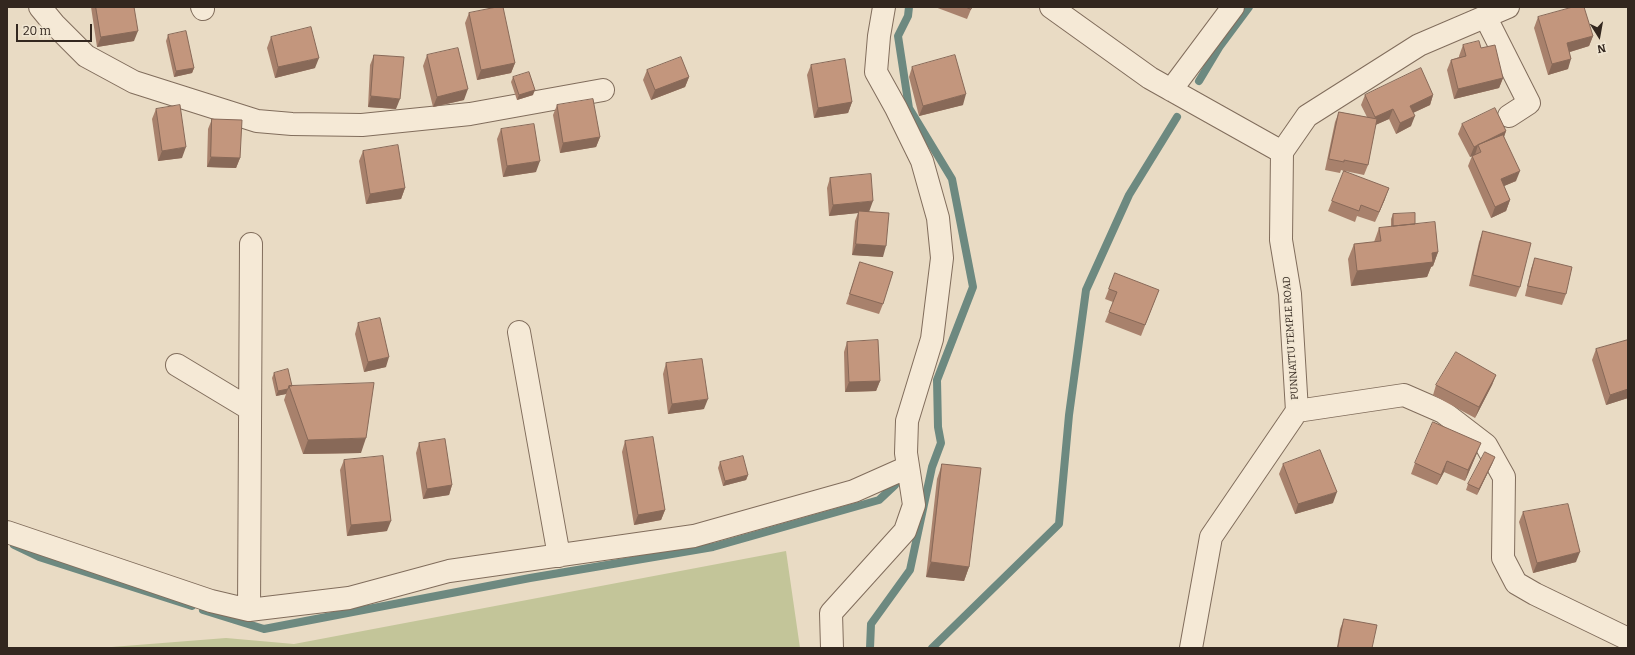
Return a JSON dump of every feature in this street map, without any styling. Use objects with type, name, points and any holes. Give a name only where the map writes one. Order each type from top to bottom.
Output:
[{"type":"street","points":[[40,7],[54,24],[86,56],[127,78],[257,121],[292,124],[362,125],[470,114],[603,90]]},
{"type":"street","points":[[832,648],[831,613],[905,531],[914,505],[906,453],[907,420],[932,339],[942,258],[938,218],[922,161],[896,108],[876,72],[879,36],[884,7]]},
{"type":"street","points":[[1051,7],[1150,78],[1282,152],[1307,116],[1419,45],[1508,7]]},
{"type":"street","points":[[1171,90],[1233,7]]},
{"type":"street","points":[[1484,16],[1529,103],[1509,116]]},
{"type":"street","name":"PUNNATTU TEMPLE ROAD","points":[[1191,648],[1211,537],[1297,411],[1290,294],[1281,240],[1282,152]]},
{"type":"street","points":[[249,610],[251,244]]},
{"type":"street","points":[[519,332],[559,556]]},
{"type":"street","points":[[178,365],[250,409]]},
{"type":"street","points":[[1297,411],[1404,395],[1443,412],[1486,445],[1504,477],[1503,558],[1516,583],[1535,594],[1628,639]]},
{"type":"street","points":[[7,532],[211,601],[249,610],[349,598],[449,571],[694,536],[854,491],[908,467]]},
{"type":"green space","points":[[786,551],[800,648],[99,648],[226,638],[294,644]]},
{"type":"building","points":[[96,7],[134,7],[138,31],[101,37]]},
{"type":"building","points":[[503,7],[515,63],[481,70],[469,13]]},
{"type":"building","points":[[1573,7],[1584,7],[1593,36],[1567,43],[1571,59],[1552,64],[1538,17]]},
{"type":"building","points":[[311,27],[319,58],[278,67],[271,37]]},
{"type":"building","points":[[186,31],[194,68],[176,71],[168,35]]},
{"type":"building","points":[[1479,41],[1481,48],[1495,45],[1503,78],[1458,89],[1451,60],[1466,56],[1463,45]]},
{"type":"building","points":[[458,48],[468,89],[437,97],[427,55]]},
{"type":"building","points":[[374,55],[404,57],[400,99],[371,96]]},
{"type":"building","points":[[955,55],[966,94],[923,106],[912,67]]},
{"type":"building","points":[[681,57],[689,77],[655,90],[647,70]]},
{"type":"building","points":[[845,59],[852,102],[818,108],[811,65]]},
{"type":"building","points":[[1421,68],[1433,95],[1410,106],[1415,116],[1400,123],[1393,109],[1375,117],[1365,95]]},
{"type":"building","points":[[529,72],[535,90],[519,95],[513,77]]},
{"type":"building","points":[[593,99],[600,137],[563,143],[557,105]]},
{"type":"building","points":[[180,105],[186,147],[162,151],[156,109]]},
{"type":"building","points":[[1495,108],[1506,131],[1474,147],[1462,124]]},
{"type":"building","points":[[1339,112],[1377,119],[1368,165],[1344,160],[1344,162],[1329,159]]},
{"type":"building","points":[[212,119],[242,120],[240,158],[211,157]]},
{"type":"building","points":[[534,124],[540,161],[507,166],[501,129]]},
{"type":"building","points":[[1503,135],[1520,171],[1501,179],[1510,200],[1495,207],[1472,156],[1481,152],[1478,145]]},
{"type":"building","points":[[398,145],[405,188],[370,194],[363,151]]},
{"type":"building","points":[[1344,171],[1389,188],[1379,212],[1361,205],[1359,211],[1332,201]]},
{"type":"building","points":[[871,174],[873,201],[833,205],[830,178]]},
{"type":"building","points":[[859,211],[889,213],[886,246],[856,244]]},
{"type":"building","points":[[1415,213],[1415,224],[1393,226],[1393,214]]},
{"type":"building","points":[[1435,222],[1438,252],[1432,253],[1433,262],[1357,271],[1354,244],[1381,241],[1379,228]]},
{"type":"building","points":[[1483,231],[1531,243],[1520,287],[1473,275]]},
{"type":"building","points":[[1535,258],[1572,267],[1566,294],[1528,286]]},
{"type":"building","points":[[860,262],[893,272],[883,304],[850,294]]},
{"type":"building","points":[[1115,273],[1159,290],[1145,325],[1109,312],[1117,292],[1109,289]]},
{"type":"building","points":[[380,318],[389,357],[368,362],[358,323]]},
{"type":"building","points":[[878,340],[880,381],[849,382],[847,342]]},
{"type":"building","points":[[1628,340],[1628,389],[1610,395],[1596,349]]},
{"type":"building","points":[[1456,352],[1496,375],[1479,407],[1436,385]]},
{"type":"building","points":[[702,359],[708,399],[672,404],[666,363]]},
{"type":"building","points":[[288,369],[292,386],[289,386],[288,389],[278,391],[274,373]]},
{"type":"building","points":[[374,383],[366,438],[308,440],[289,386]]},
{"type":"building","points":[[1433,422],[1481,443],[1468,470],[1447,461],[1441,475],[1415,463]]},
{"type":"building","points":[[653,437],[665,510],[638,515],[625,441]]},
{"type":"building","points":[[445,439],[452,485],[427,489],[419,443]]},
{"type":"building","points":[[1320,450],[1337,492],[1298,504],[1283,464]]},
{"type":"building","points":[[1485,452],[1495,457],[1479,489],[1468,484]]},
{"type":"building","points":[[383,456],[391,521],[351,525],[344,460]]},
{"type":"building","points":[[743,456],[748,475],[725,481],[720,462]]},
{"type":"building","points":[[942,464],[981,468],[969,567],[931,562]]},
{"type":"building","points":[[1568,504],[1580,552],[1537,563],[1523,512]]},
{"type":"building","points":[[1344,619],[1377,625],[1372,648],[1338,648]]},
{"type":"waterway","points":[[870,648],[871,624],[910,570],[932,467],[941,443],[938,427],[937,380],[973,287],[952,179],[909,108],[898,36],[908,16],[909,7]]},
{"type":"waterway","points":[[1199,81],[1220,46],[1249,7]]},
{"type":"waterway","points":[[932,648],[1059,524],[1069,415],[1086,290],[1129,195],[1177,117]]},
{"type":"waterway","points":[[203,610],[264,629],[530,578],[713,547],[879,500],[895,485]]},
{"type":"waterway","points":[[14,545],[39,557],[192,606]]}]
